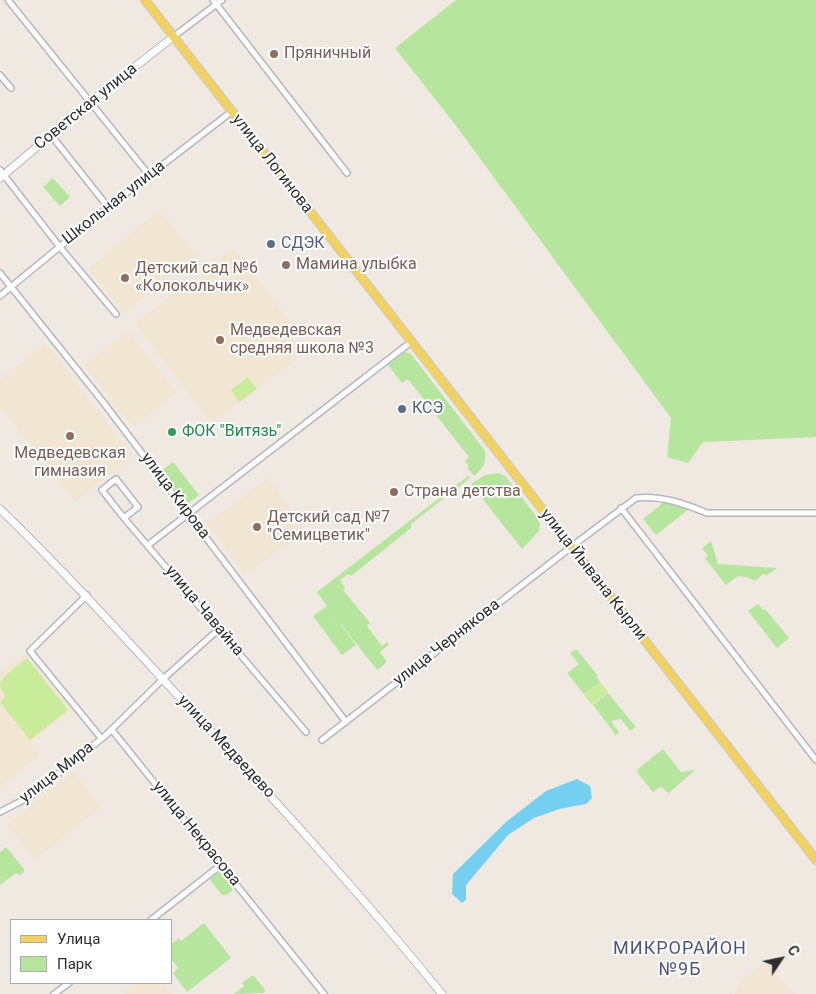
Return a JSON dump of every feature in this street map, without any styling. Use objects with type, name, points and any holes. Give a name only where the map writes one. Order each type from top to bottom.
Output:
[{"type":"main road","name":"улица Логинова","points":[[145,0],[371,290]]},
{"type":"main road","name":"улица Йывана Кырли","points":[[371,290],[816,860]]},
{"type":"street","points":[[8,0],[149,175]]},
{"type":"street","points":[[173,36],[214,2],[222,0]]},
{"type":"street","points":[[214,2],[347,173]]},
{"type":"street","name":"Советская улица","points":[[1,175],[173,36]]},
{"type":"street","points":[[0,75],[11,88]]},
{"type":"street","name":"Школьная улица","points":[[0,296],[108,206],[231,112]]},
{"type":"street","points":[[51,135],[108,206]]},
{"type":"street","points":[[1,175],[116,314]]},
{"type":"street","name":"улица Кирова","points":[[0,273],[103,402],[346,722]]},
{"type":"street","points":[[148,544],[411,342]]},
{"type":"street","name":"улица Чавайна","points":[[124,518],[138,507],[116,479],[102,490],[124,518],[306,732]]},
{"type":"street","name":"улица Чернякова","points":[[322,740],[636,498],[663,499],[692,506],[708,513],[816,512]]},
{"type":"street","points":[[621,508],[816,760]]},
{"type":"street","name":"улица Медведево","points":[[0,509],[87,595],[288,814],[442,994]]},
{"type":"street","points":[[87,595],[30,651],[101,738]]},
{"type":"street","points":[[112,730],[163,679],[219,629]]},
{"type":"street","name":"улица Мира","points":[[0,812],[31,796],[112,730]]},
{"type":"street","name":"улица Некрасова","points":[[112,730],[324,994]]},
{"type":"street","points":[[152,919],[221,864]]},
{"type":"street","points":[[54,994],[68,984]]},
{"type":"shaded area","points":[[159,210],[197,256],[124,313],[88,269]]},
{"type":"shaded area","name":"Медведевская средняя школа №3","points":[[234,248],[290,322],[284,327],[304,354],[211,424],[135,323]]},
{"type":"shaded area","points":[[128,331],[177,392],[133,427],[84,365]]},
{"type":"shaded area","name":"Медведевская гимназия","points":[[46,343],[133,456],[75,502],[0,406],[0,380]]},
{"type":"shaded area","name":"Детский сад №7 \"Семицветик\"","points":[[268,478],[306,530],[245,575],[207,524]]},
{"type":"shaded area","points":[[24,654],[73,709],[30,744],[39,755],[0,788],[0,673]]},
{"type":"shaded area","points":[[73,772],[101,807],[35,860],[7,825]]},
{"type":"shaded area","points":[[766,962],[794,994],[735,994],[740,981]]},
{"type":"shaded area","points":[[136,984],[164,984],[172,994],[122,994]]},
{"type":"green space","points":[[456,0],[816,0],[816,437],[703,442],[688,463],[667,457],[671,418],[454,123],[395,48]]},
{"type":"green space","points":[[53,178],[70,197],[60,206],[43,187]]},
{"type":"green space","points":[[405,352],[411,354],[485,451],[484,465],[474,476],[468,469],[465,461],[469,457],[408,379],[402,383],[388,365]]},
{"type":"green space","points":[[248,377],[257,389],[239,402],[231,390]]},
{"type":"green space","points":[[173,462],[199,495],[187,504],[161,471]]},
{"type":"green space","points":[[498,473],[506,477],[540,524],[539,531],[522,549],[471,484],[485,475]]},
{"type":"green space","points":[[468,476],[470,478],[411,524],[411,528],[351,576],[348,574],[340,580],[345,588],[343,590],[370,623],[367,626],[382,646],[387,642],[389,644],[380,652],[387,662],[377,670],[333,614],[356,645],[342,655],[313,616],[327,606],[317,592]]},
{"type":"green space","points":[[664,502],[688,509],[656,535],[643,519]]},
{"type":"green space","points":[[711,541],[718,564],[777,568],[767,575],[763,574],[755,581],[738,576],[726,585],[705,558],[708,556],[702,548]]},
{"type":"green space","points":[[758,604],[763,610],[765,609],[789,638],[777,648],[748,611]]},
{"type":"green space","points":[[577,650],[598,676],[596,677],[600,682],[584,694],[567,673],[579,664],[570,653]]},
{"type":"green space","points":[[27,658],[68,710],[30,740],[0,702],[6,696],[0,687],[1,682]]},
{"type":"green space","points":[[600,682],[608,692],[592,705],[584,695]]},
{"type":"green space","points":[[608,693],[636,727],[630,731],[621,719],[611,721],[619,732],[616,735],[593,705]]},
{"type":"green space","points":[[663,749],[681,772],[695,770],[669,793],[661,786],[653,792],[637,772],[638,769]]},
{"type":"green space","points":[[6,847],[24,869],[24,872],[20,875],[16,873],[0,885],[0,852]]},
{"type":"green space","points":[[221,871],[233,886],[232,891],[226,895],[222,895],[210,880],[213,875]]},
{"type":"green space","points":[[204,923],[231,958],[187,992],[173,973],[178,968],[172,960],[172,943],[179,938],[181,941]]},
{"type":"green space","points":[[252,976],[265,990],[264,993],[234,994],[244,986],[242,983]]},
{"type":"water","points":[[577,779],[590,786],[592,798],[586,804],[559,809],[534,818],[508,835],[466,885],[466,900],[462,903],[452,894],[453,874],[506,822],[546,791]]},
{"type":"place","name":"Пряничный","points":[[274,54]]},
{"type":"place","name":"СДЭК","points":[[271,244]]},
{"type":"place","name":"Мамина улыбка","points":[[286,265]]},
{"type":"place","name":"Детский сад №6 «Колокольчик»","points":[[125,278]]},
{"type":"place","name":"Медведевская средняя школа №3","points":[[220,340]]},
{"type":"place","name":"КСЭ","points":[[402,409]]},
{"type":"place","name":"ФОК \"Витязь\"","points":[[172,432]]},
{"type":"place","name":"Медведевская гимназия","points":[[70,436]]},
{"type":"place","name":"Страна детства","points":[[394,492]]},
{"type":"place","name":"Детский сад №7 \"Семицветик\"","points":[[257,527]]},
{"type":"district","name":"МИКРОРАЙОН №9Б","points":[[680,960]]}]
